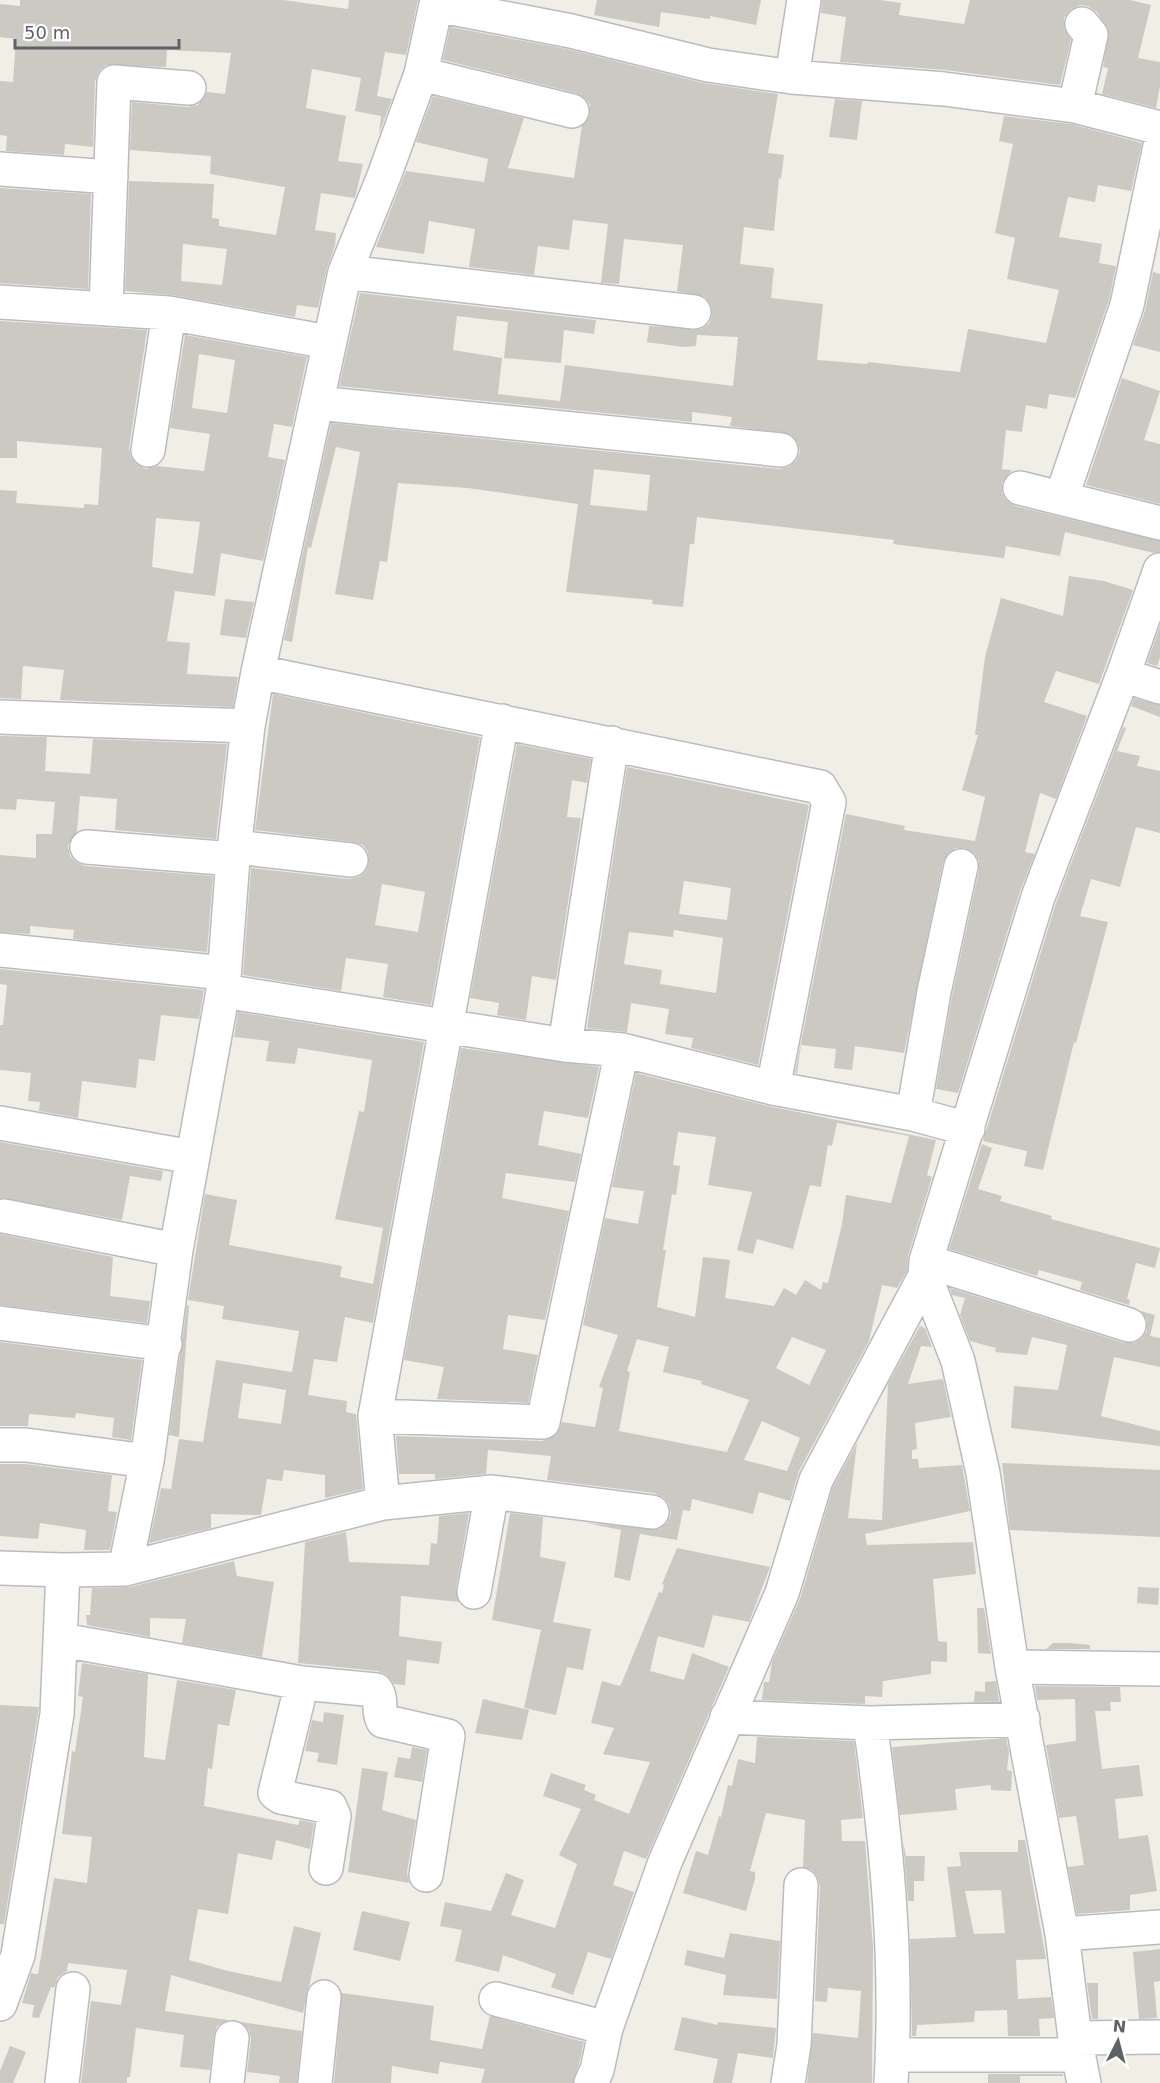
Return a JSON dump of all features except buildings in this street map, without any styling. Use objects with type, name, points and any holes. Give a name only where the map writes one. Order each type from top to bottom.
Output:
[{"type":"street","points":[[792,77],[804,0]]},
{"type":"street","points":[[126,1569],[147,1461],[165,1344],[176,1250],[223,982],[248,726],[258,672],[345,272],[384,176],[421,75],[437,3],[708,64],[792,77],[944,89],[1075,106],[1160,128]]},
{"type":"street","points":[[1075,106],[1091,35],[1082,24]]},
{"type":"street","points":[[421,75],[572,111]]},
{"type":"street","points":[[106,309],[114,82],[189,88]]},
{"type":"street","points":[[1062,496],[1127,305],[1148,267],[1160,146]]},
{"type":"street","points":[[0,169],[111,177]]},
{"type":"street","points":[[345,272],[694,312]]},
{"type":"street","points":[[0,302],[169,313],[328,342]]},
{"type":"street","points":[[148,450],[169,313]]},
{"type":"street","points":[[317,403],[781,450]]},
{"type":"street","points":[[1020,488],[1062,496],[1160,523]]},
{"type":"street","points":[[591,2083],[597,2070],[606,2028],[665,1862],[782,1593],[816,1480],[925,1268],[1038,897],[1123,675],[1160,570]]},
{"type":"street","points":[[258,672],[820,787],[829,802],[773,1088]]},
{"type":"street","points":[[1123,675],[1160,687]]},
{"type":"street","points":[[0,717],[248,726]]},
{"type":"street","points":[[382,1503],[375,1416],[502,721]]},
{"type":"street","points":[[565,1045],[612,743]]},
{"type":"street","points":[[87,847],[351,860]]},
{"type":"street","points":[[913,1114],[934,992],[961,866]]},
{"type":"street","points":[[0,950],[223,982],[445,1025],[565,1045],[622,1050],[773,1088],[913,1114],[968,1129]]},
{"type":"street","points":[[375,1416],[543,1422],[622,1050]]},
{"type":"street","points":[[0,1123],[192,1157]]},
{"type":"street","points":[[4,1216],[176,1250]]},
{"type":"street","points":[[925,1268],[1129,1325]]},
{"type":"street","points":[[925,1268],[960,1372],[983,1473],[1012,1666],[1062,1934],[1080,2059]]},
{"type":"street","points":[[0,1323],[165,1344]]},
{"type":"street","points":[[0,1444],[26,1445],[147,1461]]},
{"type":"street","points":[[474,1592],[492,1492]]},
{"type":"street","points":[[0,1568],[126,1569],[382,1503],[492,1492],[652,1512]]},
{"type":"street","points":[[0,2004],[57,1714],[62,1640],[63,1570]]},
{"type":"street","points":[[62,1640],[302,1683],[376,1690],[380,1696],[380,1716],[383,1721],[448,1736],[426,1875]]},
{"type":"street","points":[[1012,1666],[1160,1669]]},
{"type":"street","points":[[302,1683],[275,1793],[281,1797],[330,1806],[334,1816],[326,1868]]},
{"type":"street","points":[[727,1717],[870,1723],[1023,1719]]},
{"type":"street","points":[[870,1723],[882,1812],[893,1935],[891,2069],[1080,2059],[1160,2037]]},
{"type":"street","points":[[788,2083],[794,2045],[801,1885]]},
{"type":"street","points":[[1062,1934],[1160,1927]]},
{"type":"street","points":[[62,2083],[73,1989]]},
{"type":"street","points":[[315,2083],[324,1997]]},
{"type":"street","points":[[496,1999],[606,2028]]},
{"type":"street","points":[[227,2083],[232,2038]]}]
